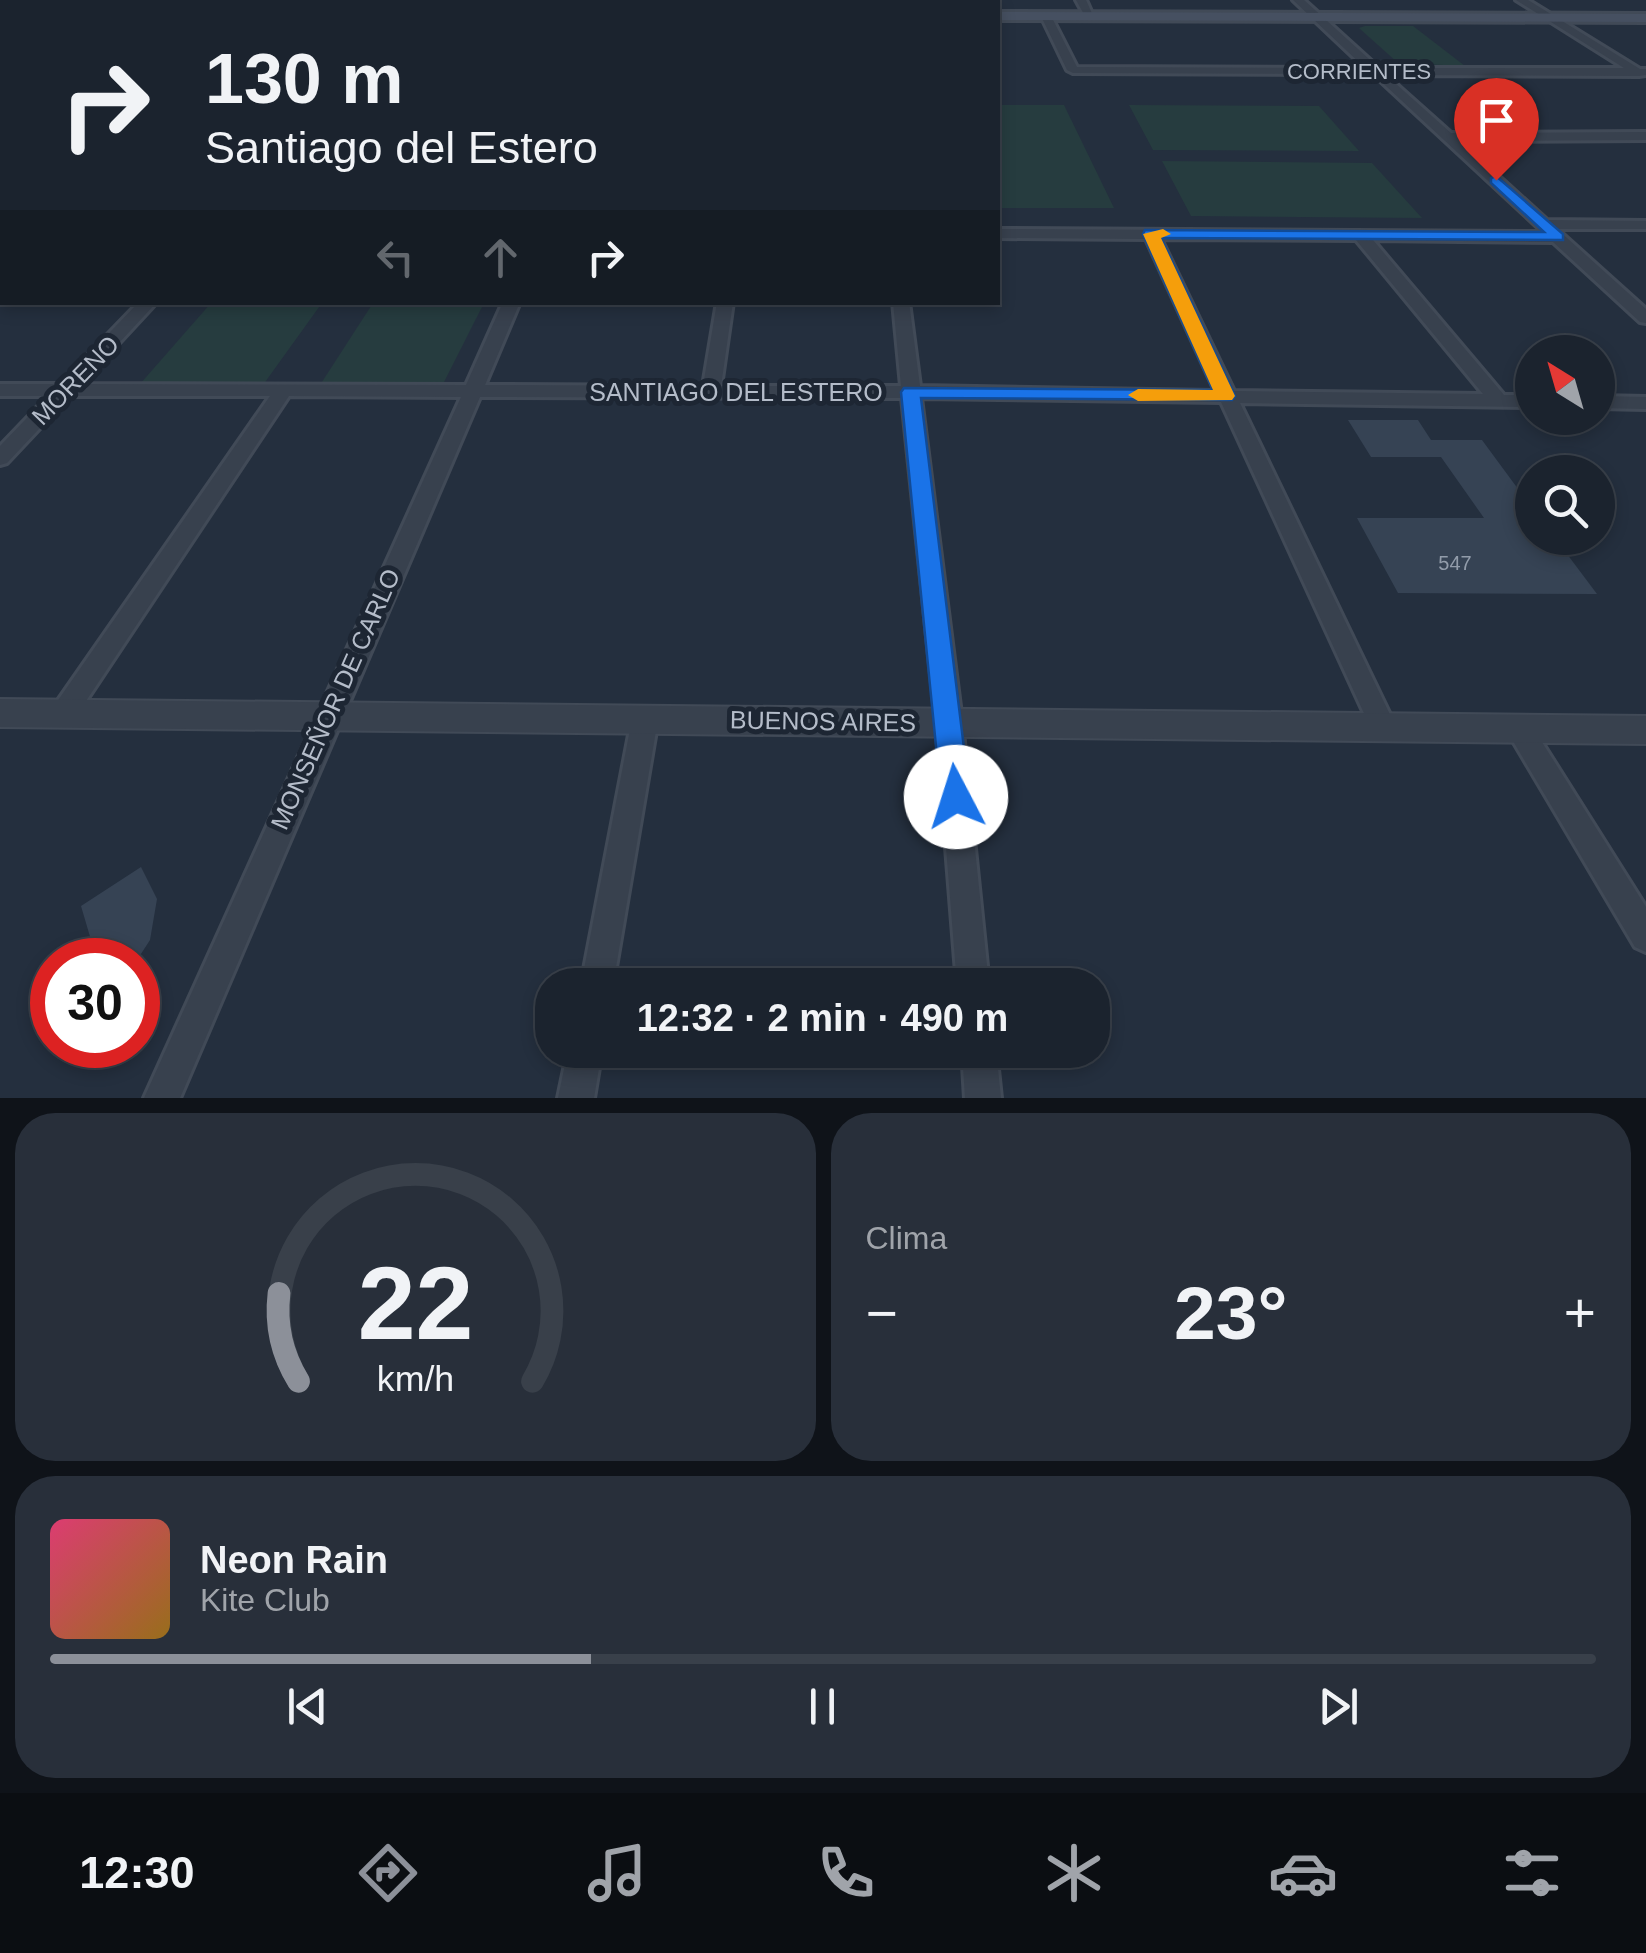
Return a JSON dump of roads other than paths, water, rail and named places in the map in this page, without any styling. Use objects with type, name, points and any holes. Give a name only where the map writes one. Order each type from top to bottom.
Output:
[{"type":"main road","points":[[1000,16],[1646,18]]},
{"type":"street","points":[[1081,0],[1090,16]]},
{"type":"street","points":[[1298,0],[1646,318]]},
{"type":"street","points":[[1521,0],[1643,74]]},
{"type":"street","name":"CORRIENTES","points":[[1046,16],[1073,70],[1643,74]]},
{"type":"street","points":[[1448,137],[1646,136]]},
{"type":"street","points":[[1543,224],[1646,226]]},
{"type":"street","points":[[1000,232],[1558,237]]},
{"type":"street","points":[[1151,234],[1383,726]]},
{"type":"street","points":[[1360,235],[1498,400]]},
{"type":"street","name":"MORENO","points":[[0,458],[147,305]]},
{"type":"street","name":"MONSEÑOR DE CARLO","points":[[162,1098],[511,305]]},
{"type":"street","points":[[711,392],[725,305]]},
{"type":"street","points":[[901,305],[949,722],[971,968]]},
{"type":"street","name":"SANTIAGO DEL ESTERO","points":[[0,390],[910,392],[1515,400]]},
{"type":"street","points":[[63,714],[283,391]]},
{"type":"street","points":[[1615,402],[1646,403]]},
{"type":"street","name":"BUENOS AIRES","points":[[0,713],[1646,730]]},
{"type":"street","points":[[600,968],[645,718]]},
{"type":"street","points":[[1519,728],[1646,936]]},
{"type":"street","points":[[576,1098],[582,1068]]},
{"type":"street","points":[[980,1068],[983,1098]]}]
